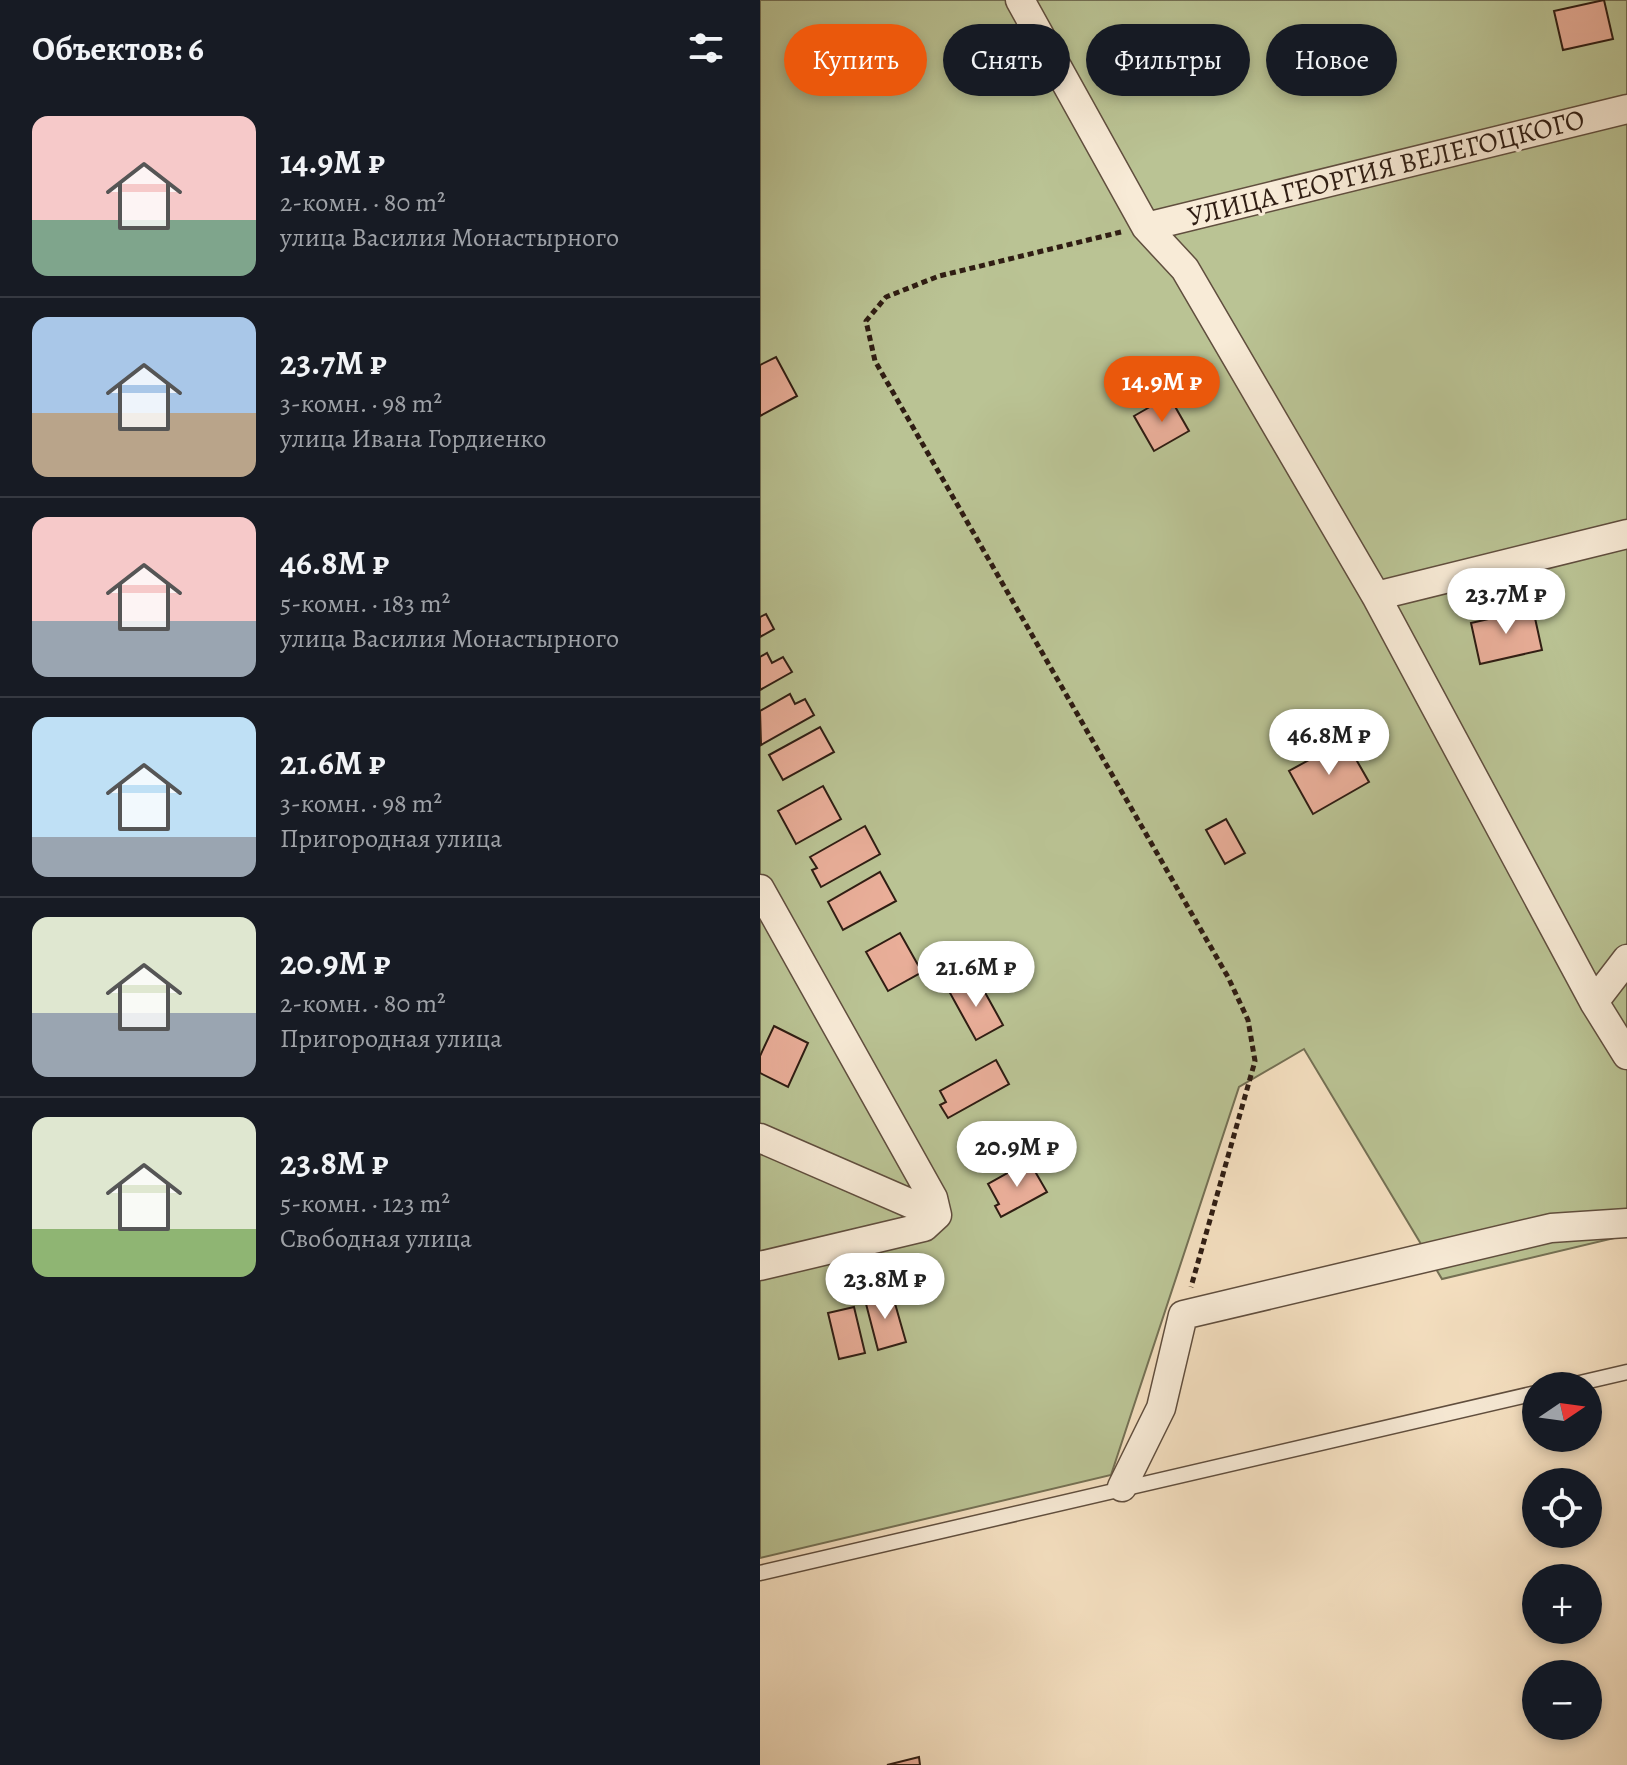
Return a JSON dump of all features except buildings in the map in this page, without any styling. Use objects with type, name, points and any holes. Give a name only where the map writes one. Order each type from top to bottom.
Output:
[{"type":"street","points":[[1020,0],[1146,227],[1185,269],[1376,596],[1594,1002],[1627,1055]]},
{"type":"street","name":"УЛИЦА ГЕОРГИЯ ВЕЛЕГОЦКОГО","points":[[1146,227],[1627,109]]},
{"type":"street","points":[[1376,596],[1627,534]]},
{"type":"street","points":[[760,889],[933,1198],[937,1215]]},
{"type":"street","points":[[1594,1002],[1627,959]]},
{"type":"street","points":[[760,1138],[937,1215]]},
{"type":"street","points":[[760,1266],[924,1227],[937,1215]]},
{"type":"street","points":[[1122,1487],[1161,1408],[1183,1315],[1551,1228],[1627,1223]]},
{"type":"lane","points":[[1602,1378],[1627,1372]]},
{"type":"lane","points":[[760,1573],[1522,1396]]},
{"type":"path","points":[[1146,227],[939,276],[886,297],[866,321],[875,361],[1228,977],[1248,1020],[1255,1061],[1183,1315]]},
{"type":"green space","points":[[760,0],[1627,0],[1627,1235],[1442,1279],[1304,1049],[1239,1087],[1111,1475],[760,1558]]}]
